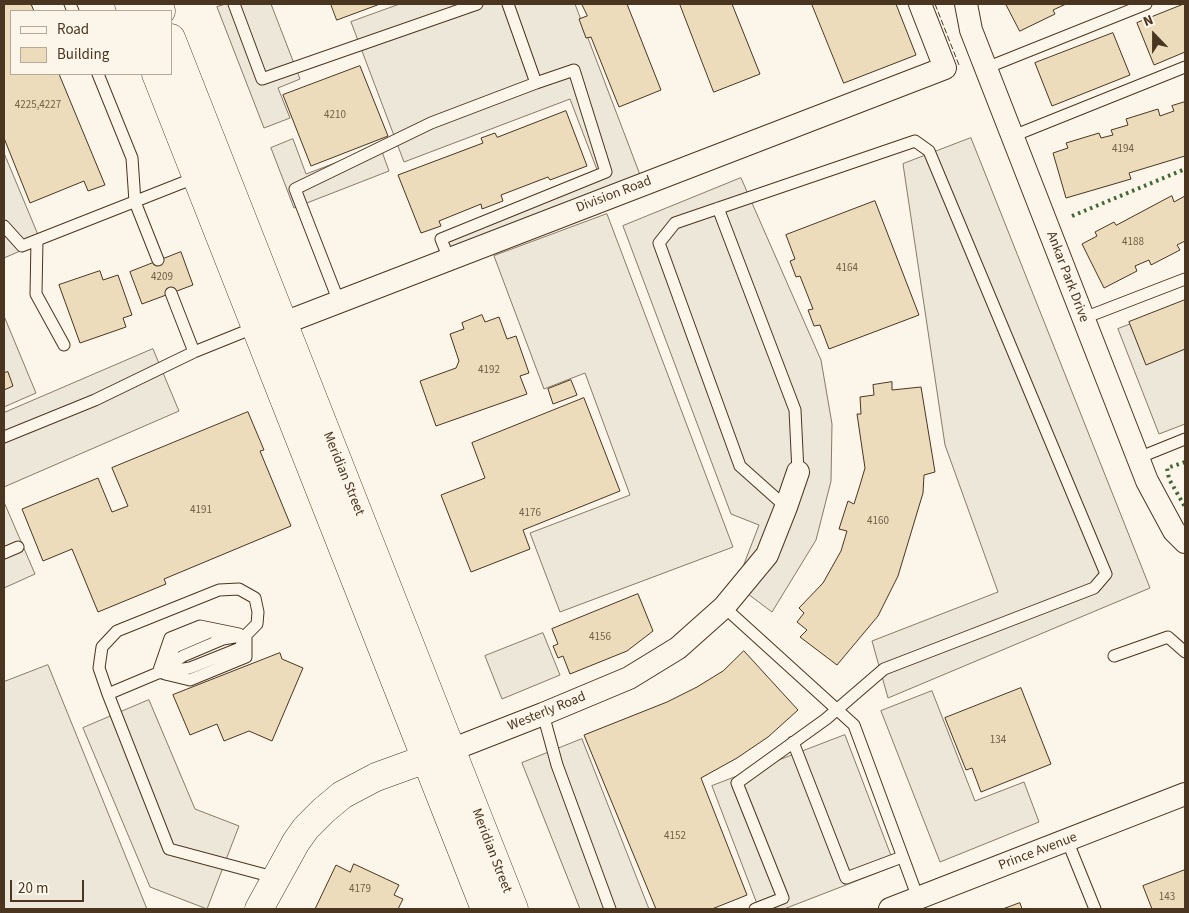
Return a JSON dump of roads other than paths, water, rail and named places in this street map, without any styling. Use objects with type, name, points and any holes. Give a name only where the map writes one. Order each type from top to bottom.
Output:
[{"type":"main road","name":"Meridian Street","points":[[172,41],[514,909]]},
{"type":"main road","name":"Meridian Street","points":[[156,75],[485,909]]},
{"type":"main road","points":[[256,327],[279,347],[332,483],[361,519]]},
{"type":"main road","name":"Westerly Road","points":[[259,909],[296,842],[306,828],[342,795],[376,777],[451,750]]},
{"type":"street","name":"Division Road","points":[[284,323],[945,68],[920,4]]},
{"type":"street","name":"Ankar Park Drive","points":[[966,4],[971,30],[1147,481],[1174,531],[1185,542]]},
{"type":"street","name":"Westerly Road","points":[[451,750],[629,678],[678,648],[724,606],[767,555],[798,472]]},
{"type":"street","name":"Prince Avenue","points":[[890,909],[1185,794]]},
{"type":"lane","points":[[234,4],[262,79],[477,4]]},
{"type":"lane","points":[[508,4],[536,83]]},
{"type":"lane","points":[[986,68],[1146,4]]},
{"type":"lane","points":[[1013,136],[1185,67]]},
{"type":"lane","points":[[339,302],[295,189],[431,123],[574,70],[606,172],[441,239],[449,259]]},
{"type":"lane","points":[[98,75],[132,158],[135,202],[158,260]]},
{"type":"lane","points":[[755,909],[783,898],[737,783],[826,718],[884,669],[1094,588],[1106,574],[929,151],[915,141],[675,223],[659,243],[740,466],[786,507]]},
{"type":"lane","points":[[4,226],[22,246],[197,177]]},
{"type":"lane","points":[[718,208],[795,410],[798,472]]},
{"type":"lane","points":[[37,240],[36,294],[64,345]]},
{"type":"lane","points":[[1084,318],[1185,279]]},
{"type":"lane","points":[[171,293],[194,352]]},
{"type":"lane","points":[[4,437],[95,400],[194,352],[256,327]]},
{"type":"lane","points":[[1138,458],[1185,439]]},
{"type":"lane","points":[[4,553],[18,547]]},
{"type":"lane","points":[[108,694],[158,673],[183,656],[223,639],[246,635],[256,624],[258,612],[255,598],[239,588],[219,590],[116,631],[102,647],[99,668],[108,694],[169,849],[277,878]]},
{"type":"lane","points":[[724,606],[854,725],[918,898]]},
{"type":"lane","points":[[158,673],[170,638],[200,626],[246,635]]},
{"type":"lane","points":[[158,673],[190,680],[246,657],[246,635]]},
{"type":"lane","points":[[1114,656],[1168,637],[1185,652]]},
{"type":"lane","points":[[543,714],[557,765],[610,909]]},
{"type":"lane","points":[[794,742],[846,878],[902,857]]},
{"type":"lane","points":[[1067,840],[1095,909]]}]
